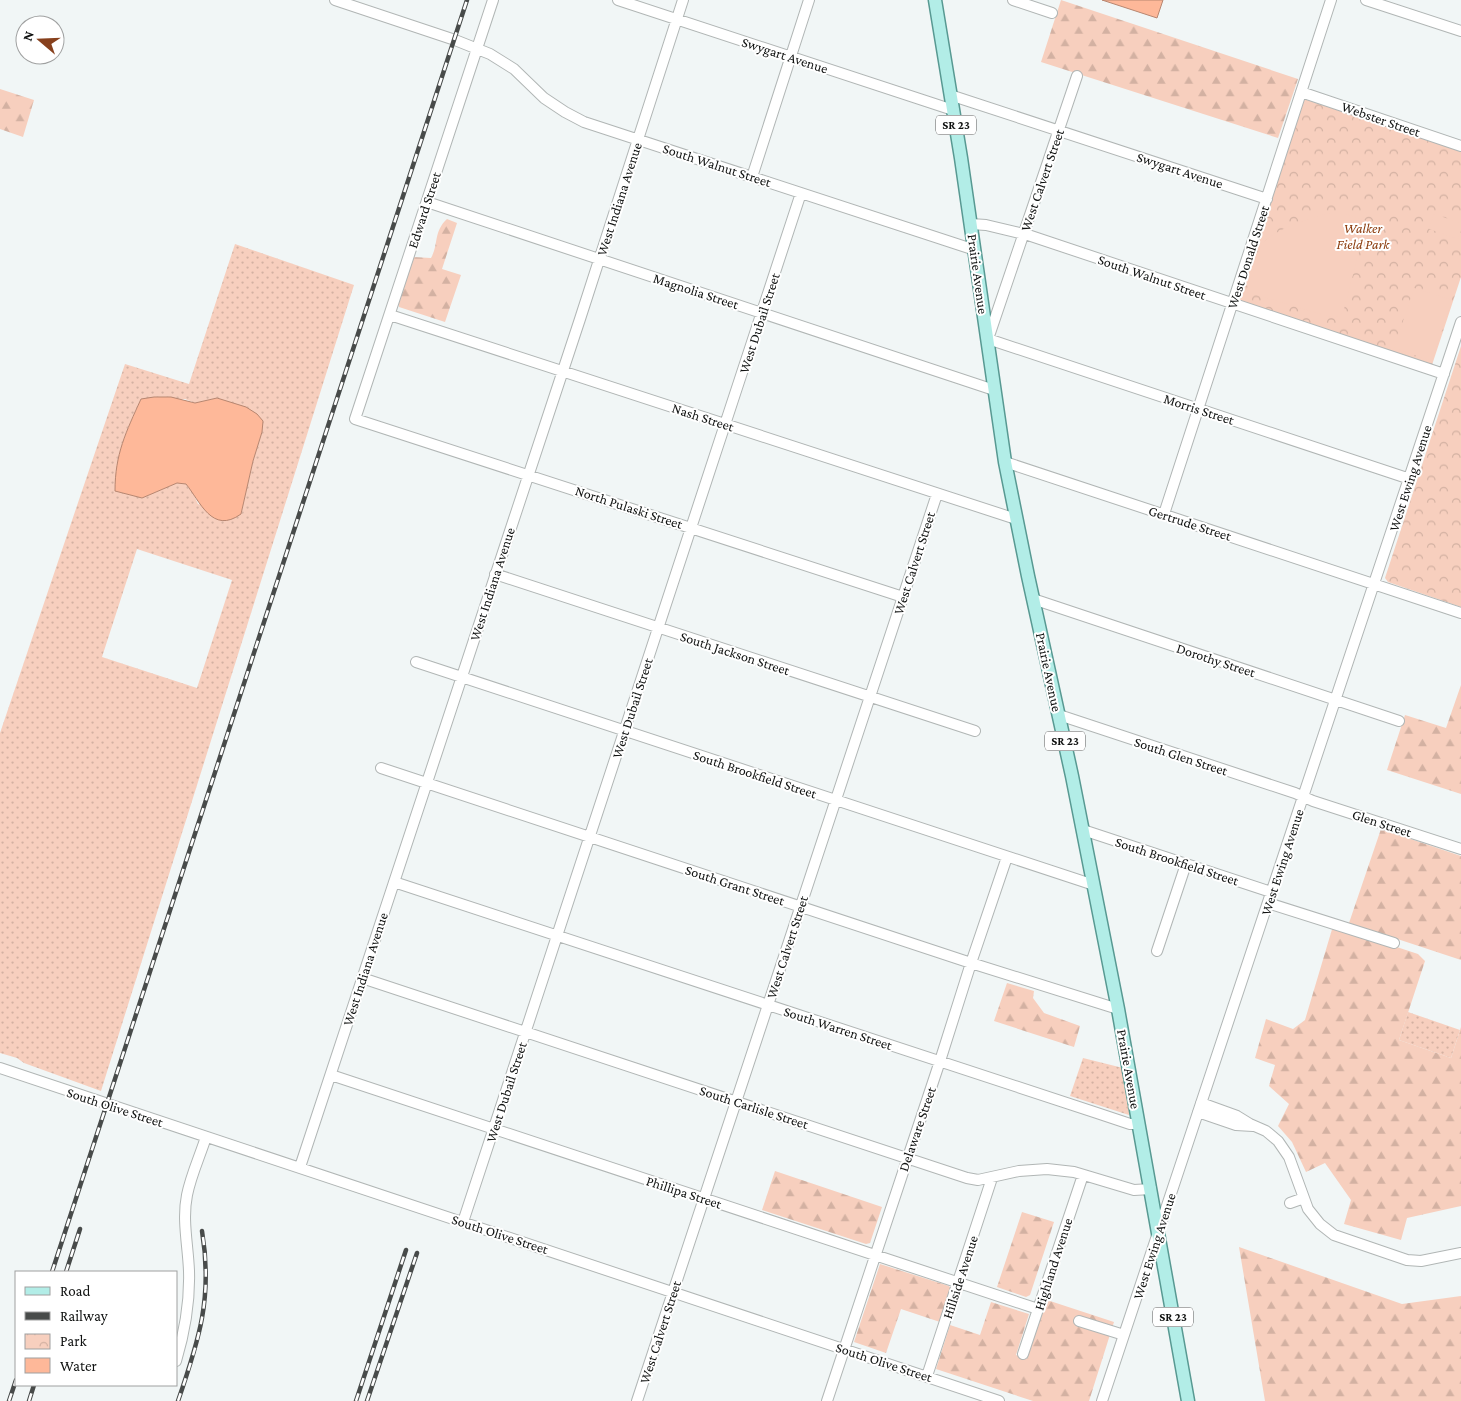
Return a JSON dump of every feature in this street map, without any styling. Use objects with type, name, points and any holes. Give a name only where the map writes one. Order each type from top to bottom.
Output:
[{"type":"main road","name":"Prairie Avenue","points":[[935,0],[971,224],[1005,462],[1094,885],[1188,1401]]},
{"type":"street","name":"South Walnut Street","points":[[335,0],[477,49],[506,63],[544,98],[564,112],[584,122],[974,250]]},
{"type":"street","name":"Edward Street","points":[[355,419],[493,0]]},
{"type":"street","name":"Swygart Avenue","points":[[618,0],[953,110]]},
{"type":"street","name":"West Indiana Avenue","points":[[300,1167],[683,0]]},
{"type":"street","points":[[752,177],[809,0]]},
{"type":"street","points":[[1014,0],[1052,13]]},
{"type":"street","name":"West Donald Street","points":[[1164,514],[1331,0]]},
{"type":"street","points":[[1366,0],[1461,31]]},
{"type":"street","name":"West Calvert Street","points":[[988,339],[1077,76]]},
{"type":"street","name":"Webster Street","points":[[1301,92],[1461,146]]},
{"type":"street","name":"Swygart Avenue","points":[[950,95],[1267,199]]},
{"type":"street","name":"West Dubail Street","points":[[463,1222],[802,193]]},
{"type":"street","name":"Magnolia Street","points":[[427,202],[994,390]]},
{"type":"street","name":"South Walnut Street","points":[[971,224],[986,225],[1024,234],[1444,374]]},
{"type":"street","name":"Nash Street","points":[[390,315],[1016,520]]},
{"type":"street","name":"West Ewing Avenue","points":[[1102,1401],[1461,322]]},
{"type":"street","name":"Morris Street","points":[[988,339],[1410,479]]},
{"type":"street","name":"North Pulaski Street","points":[[355,419],[903,597]]},
{"type":"street","name":"Gertrude Street","points":[[1005,462],[1461,613]]},
{"type":"street","name":"West Calvert Street","points":[[637,1401],[937,494]]},
{"type":"street","name":"South Jackson Street","points":[[495,574],[975,731]]},
{"type":"street","name":"Dorothy Street","points":[[1033,599],[1399,720]]},
{"type":"street","name":"South Brookfield Street","points":[[416,662],[1094,885]]},
{"type":"street","name":"South Glen Street","points":[[1059,715],[1303,797]]},
{"type":"street","name":"South Grant Street","points":[[381,768],[1118,1009]]},
{"type":"street","name":"Glen Street","points":[[1303,797],[1461,849]]},
{"type":"street","name":"South Brookfield Street","points":[[1083,830],[1271,892]]},
{"type":"street","name":"Delaware Street","points":[[827,1401],[1007,857]]},
{"type":"street","points":[[1156,951],[1186,864]]},
{"type":"street","name":"South Warren Street","points":[[394,882],[1130,1124],[1139,1124]]},
{"type":"street","points":[[1268,903],[1394,942]]},
{"type":"street","name":"South Carlisle Street","points":[[362,978],[967,1178],[978,1180],[1037,1169],[1061,1170],[1134,1190],[1150,1189]]},
{"type":"street","name":"South Olive Street","points":[[0,1068],[999,1401]]},
{"type":"street","name":"Phillipa Street","points":[[330,1075],[1038,1309]]},
{"type":"street","points":[[1200,1107],[1236,1125],[1254,1126],[1266,1130],[1282,1146],[1289,1157],[1308,1209],[1320,1224],[1342,1239],[1407,1260],[1421,1261],[1461,1252]]},
{"type":"street","points":[[178,1354],[188,1318],[189,1279],[185,1234],[187,1195],[206,1137]]},
{"type":"street","name":"Highland Avenue","points":[[1023,1354],[1083,1175]]},
{"type":"street","name":"Hillside Avenue","points":[[927,1376],[992,1178]]},
{"type":"street","points":[[1290,1204],[1304,1198]]},
{"type":"street","points":[[1079,1321],[1124,1335]]},
{"type":"green space","points":[[1061,0],[1298,79],[1278,138],[1041,62]]},
{"type":"green space","points":[[0,89],[34,100],[23,137],[0,129]]},
{"type":"green space","name":"Walker Field Park","points":[[1304,99],[1461,151],[1461,277],[1432,365],[1239,300]]},
{"type":"green space","points":[[1332,213],[1343,213],[1367,221],[1343,313],[1334,318],[1246,292],[1258,253],[1262,244],[1267,239],[1294,224]]},
{"type":"green space","points":[[1434,214],[1461,223],[1458,239],[1429,229]]},
{"type":"green space","points":[[447,219],[457,223],[442,269],[461,275],[445,322],[399,307],[398,303],[413,257],[431,258],[438,233]]},
{"type":"green space","points":[[235,244],[354,285],[101,1091],[0,1053],[0,733],[125,364],[189,384]],"holes":[[[217,398],[262,432],[253,461],[241,514],[198,504],[186,484],[177,483],[142,498],[116,491],[117,466],[122,443],[141,399],[185,399],[195,403]],[[137,549],[232,580],[197,688],[102,657]]]},
{"type":"green space","points":[[1414,288],[1452,300],[1432,361],[1394,348]]},
{"type":"green space","points":[[1461,346],[1461,607],[1388,582],[1385,578]]},
{"type":"green space","points":[[1461,685],[1461,794],[1387,770],[1405,715],[1446,728]]},
{"type":"green space","points":[[1381,829],[1461,856],[1461,960],[1349,923]]},
{"type":"green space","points":[[1333,926],[1418,954],[1425,961],[1399,1040],[1451,1058],[1461,1027],[1461,1206],[1407,1218],[1401,1240],[1344,1224],[1351,1200],[1325,1163],[1306,1172],[1292,1142],[1278,1126],[1289,1104],[1269,1086],[1275,1065],[1255,1058],[1266,1019],[1293,1029],[1305,1020]]},
{"type":"green space","points":[[1007,983],[1034,991],[1033,998],[1044,1013],[1080,1026],[1074,1047],[994,1021]]},
{"type":"green space","points":[[1408,1012],[1460,1030],[1451,1058],[1399,1040]]},
{"type":"green space","points":[[1083,1058],[1123,1068],[1132,1116],[1070,1096]]},
{"type":"green space","points":[[775,1171],[882,1207],[870,1243],[866,1244],[762,1210]]},
{"type":"green space","points":[[1022,1212],[1054,1222],[1030,1295],[1026,1297],[997,1287]]},
{"type":"green space","points":[[1239,1247],[1402,1304],[1461,1296],[1461,1401],[1265,1401]]},
{"type":"green space","points":[[880,1264],[949,1286],[951,1289],[940,1322],[901,1309],[886,1353],[854,1342]]},
{"type":"green space","points":[[1047,1300],[1114,1322],[1089,1401],[1033,1401],[936,1369],[950,1325],[980,1335],[991,1302],[1029,1314],[1016,1355],[1027,1359]]},
{"type":"water","points":[[1102,0],[1163,0],[1157,18]]},
{"type":"water","points":[[171,397],[195,403],[217,398],[246,407],[257,414],[263,421],[262,432],[253,461],[241,514],[222,521],[215,518],[202,506],[186,484],[177,483],[142,498],[115,491],[117,466],[122,443],[141,399]]},
{"type":"railway","points":[[52,1271],[467,0]]},
{"type":"railway","points":[[66,1271],[80,1229]]},
{"type":"railway","points":[[178,1401],[198,1338],[205,1298],[206,1277],[202,1231]]},
{"type":"railway","points":[[356,1401],[406,1250]]},
{"type":"railway","points":[[367,1401],[417,1253]]},
{"type":"railway","points":[[9,1401],[15,1383]]},
{"type":"railway","points":[[29,1401],[34,1386]]}]
